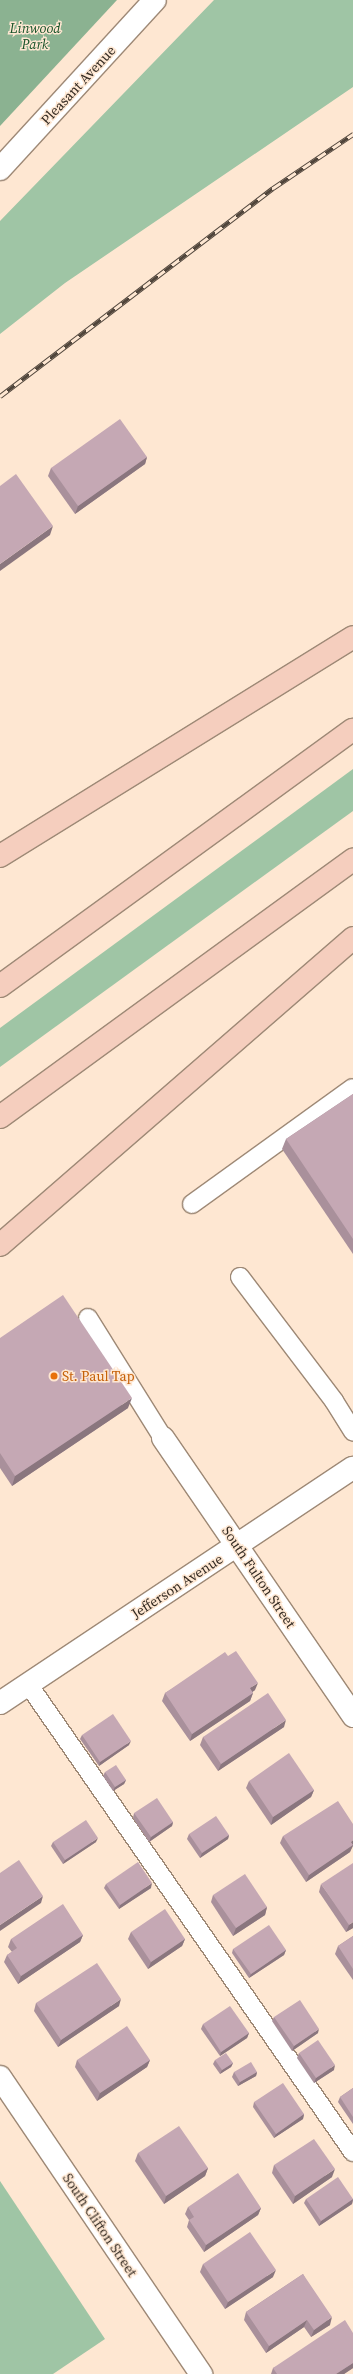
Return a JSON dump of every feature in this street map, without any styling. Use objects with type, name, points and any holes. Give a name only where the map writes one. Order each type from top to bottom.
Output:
[{"type":"highway","points":[[0,856],[353,637]]},
{"type":"highway","points":[[0,986],[353,730]]},
{"type":"highway","points":[[0,1117],[353,860]]},
{"type":"highway","points":[[0,1245],[353,938]]},
{"type":"street","name":"Pleasant Avenue","points":[[0,169],[155,0]]},
{"type":"street","name":"South Fulton Street","points":[[163,1438],[353,1716]]},
{"type":"street","name":"Jefferson Avenue","points":[[0,1703],[238,1546],[353,1468]]},
{"type":"street","name":"South Clifton Street","points":[[0,2077],[201,2374]]},
{"type":"lane","points":[[192,1204],[353,1088]]},
{"type":"lane","points":[[240,1277],[334,1401],[353,1432]]},
{"type":"lane","points":[[88,1318],[163,1438]]},
{"type":"lane","points":[[28,1684],[353,2152]]},
{"type":"green space","name":"Linwood Park","points":[[0,0],[117,0],[0,126]]},
{"type":"green space","points":[[214,0],[353,0],[353,87],[65,283],[0,334],[0,221]]},
{"type":"green space","points":[[353,769],[353,811],[0,1067],[0,1028]]},
{"type":"green space","points":[[0,2181],[105,2339],[53,2374],[0,2374]]},
{"type":"building","points":[[120,419],[147,457],[78,506],[51,468]]},
{"type":"building","points":[[16,474],[53,526],[0,564],[0,486]]},
{"type":"building","points":[[353,1094],[353,1239],[286,1139]]},
{"type":"building","name":"St. Paul Tap","points":[[63,1295],[132,1398],[15,1476],[0,1453],[0,1338]]},
{"type":"building","points":[[236,1651],[258,1683],[250,1688],[253,1693],[192,1734],[165,1693],[225,1652],[228,1656]]},
{"type":"building","points":[[268,1693],[286,1720],[221,1764],[203,1737]]},
{"type":"building","points":[[113,1714],[131,1741],[100,1762],[82,1735]]},
{"type":"building","points":[[289,1753],[314,1790],[273,1817],[249,1781]]},
{"type":"building","points":[[116,1765],[126,1780],[115,1787],[105,1772]]},
{"type":"building","points":[[157,1798],[173,1822],[151,1837],[134,1813]]},
{"type":"building","points":[[338,1801],[353,1824],[353,1840],[351,1842],[353,1845],[309,1875],[283,1836]]},
{"type":"building","points":[[216,1816],[229,1835],[202,1853],[189,1834]]},
{"type":"building","points":[[86,1820],[98,1838],[65,1860],[53,1842]]},
{"type":"building","points":[[19,1860],[43,1896],[0,1925],[0,1873]]},
{"type":"building","points":[[138,1862],[152,1883],[120,1905],[106,1884]]},
{"type":"building","points":[[353,1863],[353,1922],[349,1925],[321,1884]]},
{"type":"building","points":[[245,1874],[267,1907],[236,1928],[213,1895]]},
{"type":"building","points":[[63,1904],[83,1935],[21,1976],[7,1955],[17,1948],[11,1939]]},
{"type":"building","points":[[165,1909],[185,1939],[151,1962],[131,1932]]},
{"type":"building","points":[[269,1925],[286,1950],[251,1974],[233,1949]]},
{"type":"building","points":[[353,1936],[353,1969],[338,1946]]},
{"type":"building","points":[[97,1963],[121,1999],[61,2040],[36,2003]]},
{"type":"building","points":[[300,2000],[319,2029],[294,2046],[274,2017]]},
{"type":"building","points":[[230,2006],[249,2033],[221,2052],[203,2024]]},
{"type":"building","points":[[127,2026],[150,2060],[100,2093],[77,2060]]},
{"type":"building","points":[[318,2040],[335,2065],[316,2078],[299,2053]]},
{"type":"building","points":[[226,2053],[233,2063],[222,2070],[215,2060]]},
{"type":"building","points":[[251,2062],[257,2072],[240,2082],[234,2072]]},
{"type":"building","points":[[283,2083],[304,2114],[276,2134],[254,2102]]},
{"type":"building","points":[[353,2088],[353,2117],[340,2097]]},
{"type":"building","points":[[179,2126],[208,2168],[166,2196],[138,2153]]},
{"type":"building","points":[[314,2139],[335,2169],[295,2196],[274,2165]]},
{"type":"building","points":[[238,2173],[261,2208],[206,2245],[189,2220],[194,2217],[188,2207]]},
{"type":"building","points":[[338,2177],[353,2199],[321,2221],[306,2199]]},
{"type":"building","points":[[250,2232],[276,2270],[228,2302],[203,2264]]},
{"type":"building","points":[[303,2274],[332,2317],[314,2330],[307,2320],[269,2346],[246,2312]]},
{"type":"building","points":[[345,2320],[353,2333],[353,2363],[336,2374],[277,2374],[273,2368]]},
{"type":"railway","points":[[0,396],[273,188],[353,134]]},
{"type":"place","name":"St. Paul Tap","points":[[54,1376]]}]
